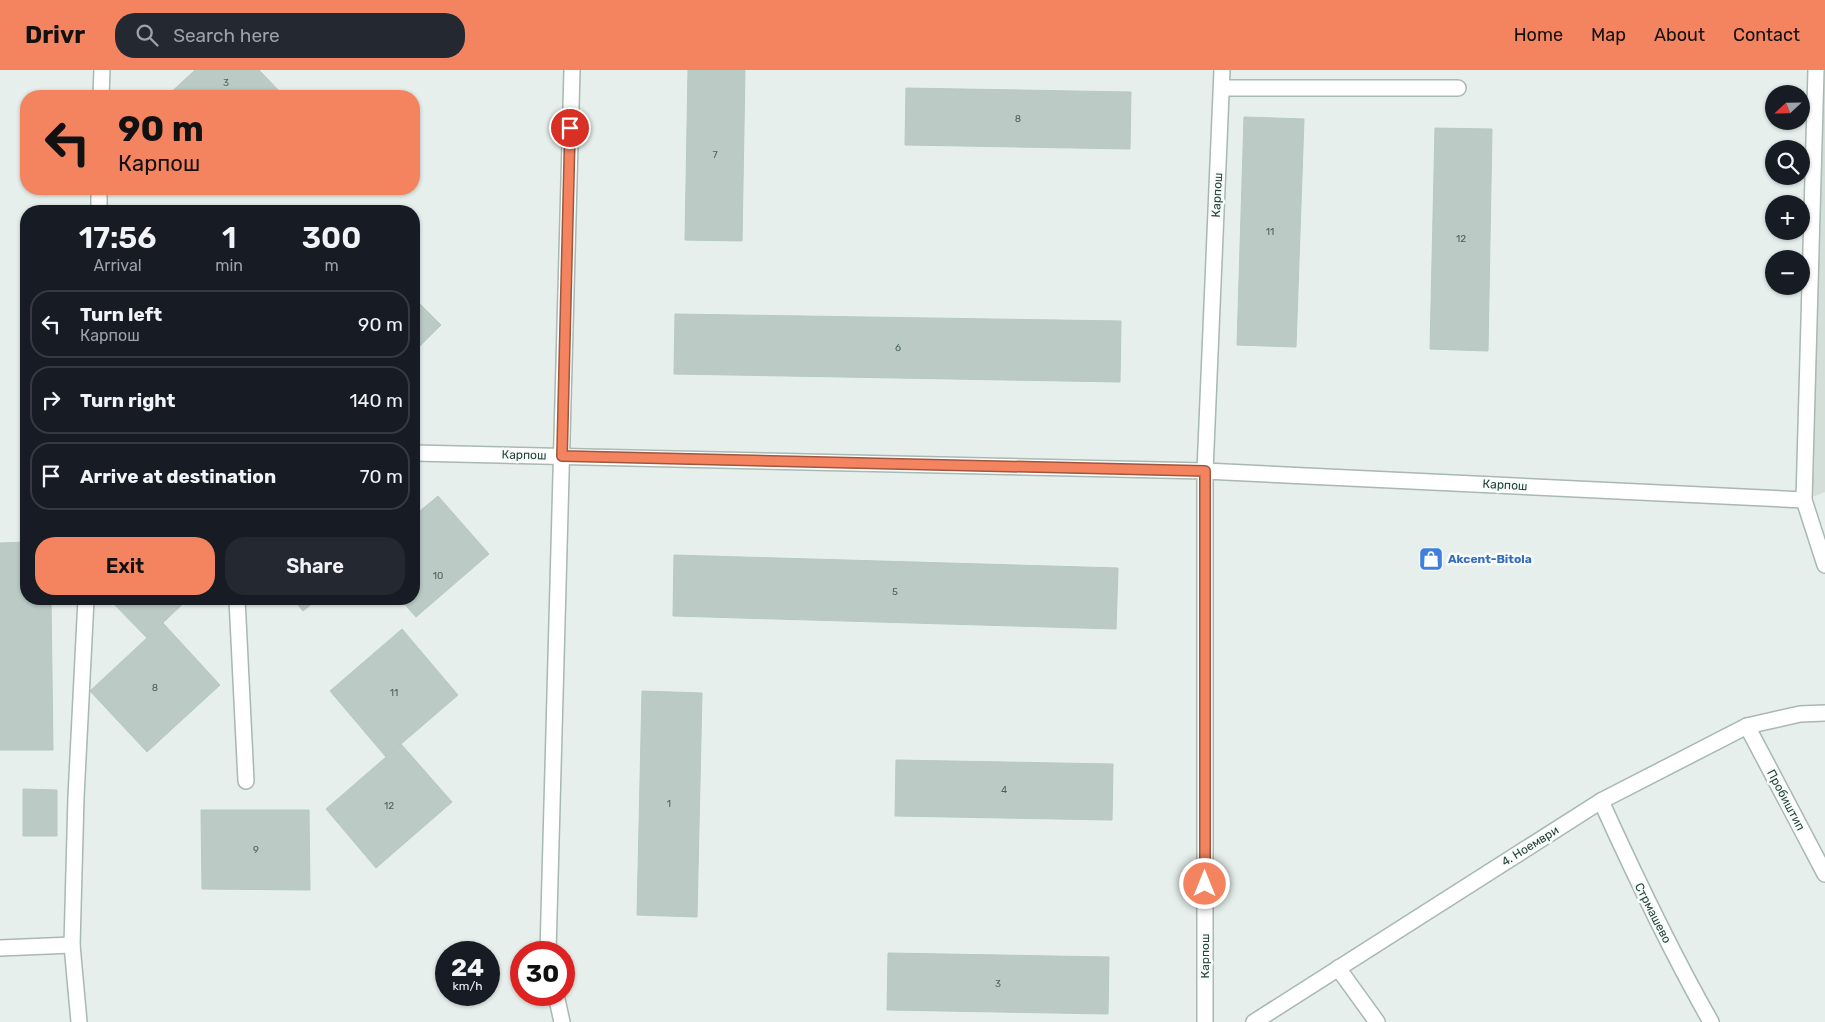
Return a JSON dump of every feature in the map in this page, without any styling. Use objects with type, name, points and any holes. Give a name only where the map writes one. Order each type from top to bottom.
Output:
[{"type":"street","points":[[101,90],[102,70]]},
{"type":"street","points":[[548,941],[572,70]]},
{"type":"street","name":"Карпош","points":[[1205,1022],[1205,471],[1222,70]]},
{"type":"street","points":[[1816,70],[1804,500],[1825,565]]},
{"type":"street","points":[[1222,88],[1458,88]]},
{"type":"street","name":"Карпош","points":[[420,453],[1205,471],[1804,500]]},
{"type":"street","points":[[79,1022],[72,945],[76,797],[86,605]]},
{"type":"street","points":[[237,605],[246,781]]},
{"type":"street","name":"4. Ноември","points":[[1254,1022],[1601,801],[1747,726],[1800,714],[1825,713]]},
{"type":"street","name":"Пробиштип","points":[[1747,726],[1825,874]]},
{"type":"street","name":"Стрмашево","points":[[1601,801],[1686,978],[1711,1022]]},
{"type":"street","points":[[0,948],[72,945]]},
{"type":"street","points":[[1338,968],[1377,1022]]},
{"type":"street","points":[[558,1006],[562,1022]]},
{"type":"shaded area","points":[[1816,70],[1825,70],[1825,492],[1804,500]]},
{"type":"building","points":[[195,70],[259,70],[278,90],[173,90]]},
{"type":"building","points":[[688,70],[745,70],[742,241],[685,240]]},
{"type":"building","points":[[906,88],[1131,92],[1130,149],[905,145]]},
{"type":"building","points":[[1244,117],[1304,119],[1296,347],[1237,345]]},
{"type":"building","points":[[1435,128],[1492,129],[1488,351],[1430,349]]},
{"type":"building","points":[[420,304],[441,325],[420,346]]},
{"type":"building","points":[[675,314],[1121,321],[1120,382],[674,374]]},
{"type":"building","points":[[438,496],[489,554],[416,617],[405,605],[420,605],[420,511]]},
{"type":"building","points":[[20,542],[20,605],[51,605],[53,750],[0,750],[0,543]]},
{"type":"building","points":[[674,555],[1118,568],[1116,629],[673,616]]},
{"type":"building","points":[[115,605],[182,605],[147,638]]},
{"type":"building","points":[[298,605],[310,605],[303,611]]},
{"type":"building","points":[[163,623],[220,685],[147,752],[90,691]]},
{"type":"building","points":[[402,629],[458,695],[386,757],[330,691]]},
{"type":"building","points":[[642,691],[702,693],[697,917],[637,915]]},
{"type":"building","points":[[401,744],[452,802],[376,868],[326,809]]},
{"type":"building","points":[[896,760],[1113,764],[1112,820],[895,816]]},
{"type":"building","points":[[23,789],[57,790],[57,836],[23,836]]},
{"type":"building","points":[[201,810],[309,810],[310,890],[202,889]]},
{"type":"building","points":[[888,953],[1109,957],[1108,1014],[887,1010]]},
{"type":"place","name":"Akcent-Bitola","points":[[1431,559]]},
{"type":"route","points":[[570,128],[562,456],[1205,471],[1205,884]]}]
